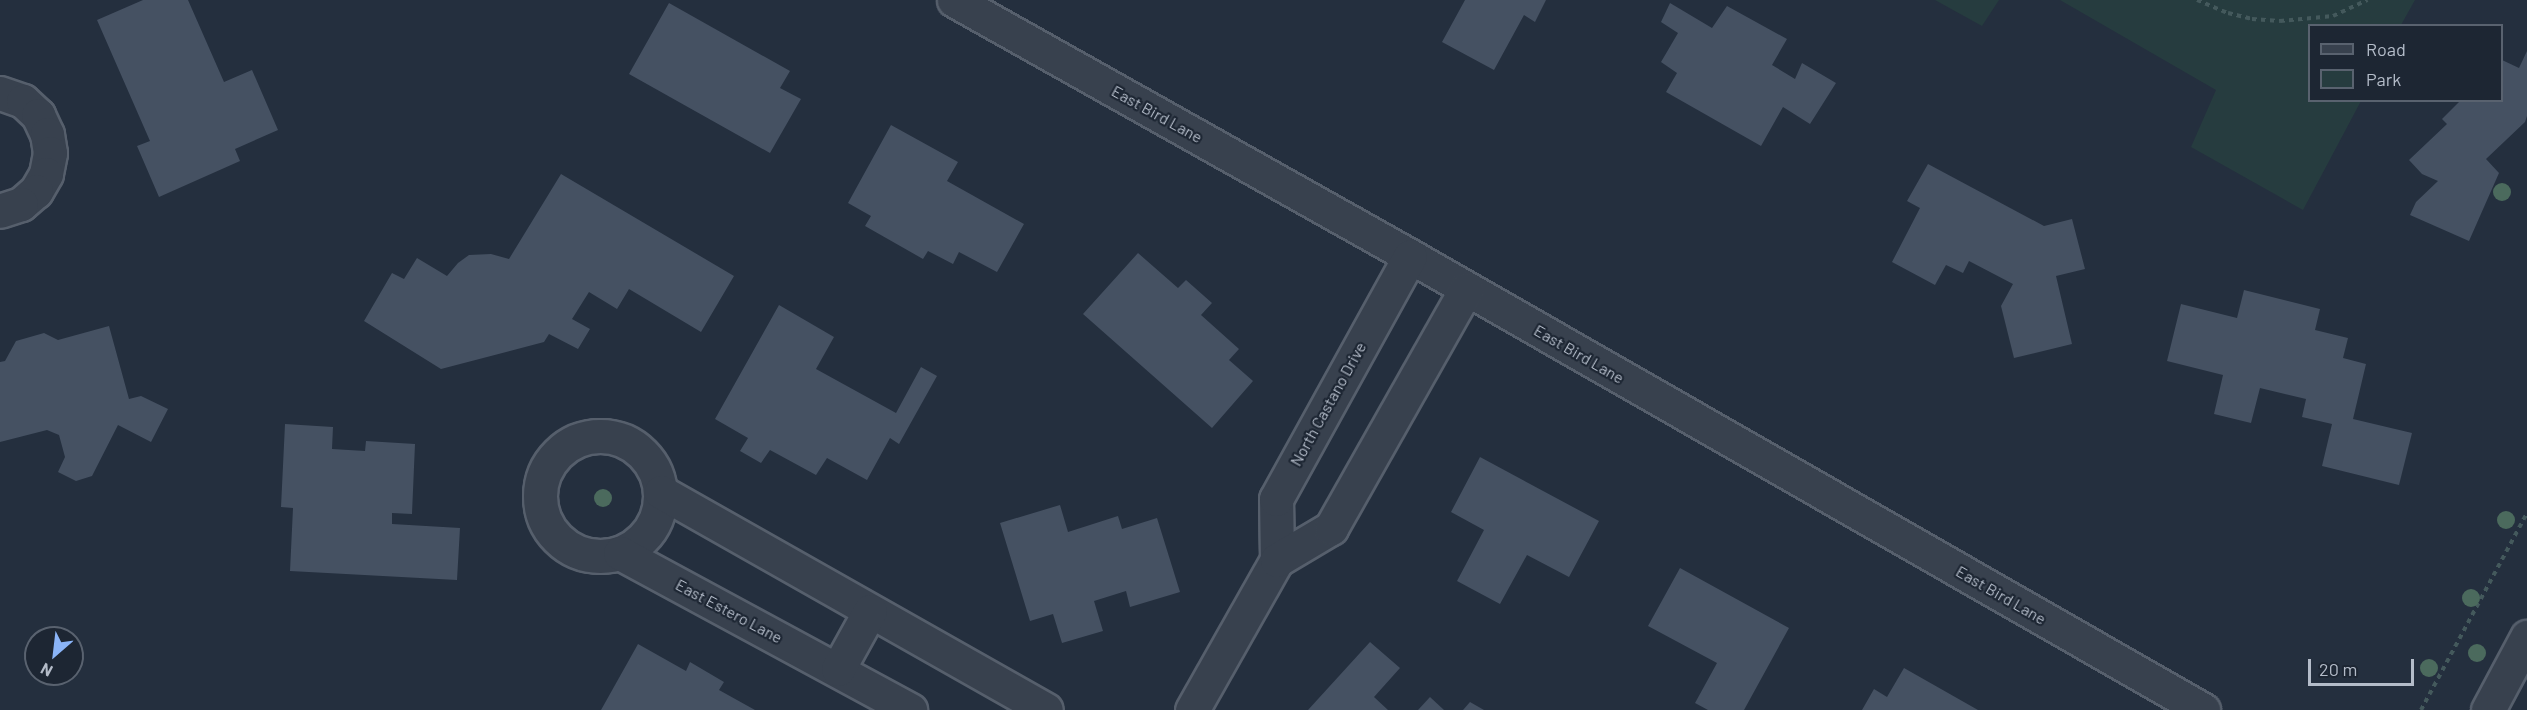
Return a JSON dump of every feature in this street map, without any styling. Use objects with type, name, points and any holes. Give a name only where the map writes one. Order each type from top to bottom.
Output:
[{"type":"street","name":"East Bird Lane","points":[[954,0],[1410,256],[2203,710]]},
{"type":"street","points":[[0,93],[23,101],[38,115],[47,134],[50,153],[46,174],[36,191],[21,204],[0,211]]},
{"type":"street","name":"North Castano Drive","points":[[1277,560],[1276,499],[1410,256]]},
{"type":"street","points":[[1192,710],[1277,560],[1331,528],[1466,289]]},
{"type":"street","points":[[591,436],[611,436],[630,443],[645,456],[657,472],[661,492],[655,523],[634,546],[620,553],[600,557],[580,553],[563,544],[549,529],[541,510],[539,490],[545,471],[556,454],[572,442],[591,436]]},
{"type":"street","points":[[661,492],[1046,710]]},
{"type":"street","name":"East Estero Lane","points":[[620,553],[910,710]]},
{"type":"street","points":[[837,669],[870,611]]},
{"type":"street","points":[[2488,710],[2527,637]]},
{"type":"path","points":[[2197,0],[2228,13],[2252,19],[2280,21],[2333,16],[2367,0]]},
{"type":"path","points":[[2421,710],[2527,513]]},
{"type":"green space","points":[[1935,0],[1999,0],[1982,26]]},
{"type":"green space","points":[[2060,0],[2415,0],[2402,24],[2308,24],[2308,102],[2360,102],[2303,210],[2191,147],[2216,90]]},
{"type":"building","points":[[143,0],[188,0],[224,82],[252,70],[278,130],[235,149],[240,161],[159,197],[137,146],[150,141],[97,20]]},
{"type":"building","points":[[1465,0],[1546,0],[1535,22],[1524,15],[1494,70],[1442,42]]},
{"type":"building","points":[[669,3],[790,71],[780,88],[801,99],[770,153],[629,74]]},
{"type":"building","points":[[1670,3],[1712,28],[1727,6],[1787,39],[1772,65],[1795,79],[1802,63],[1836,83],[1810,124],[1783,107],[1761,146],[1666,92],[1677,73],[1661,62],[1678,33],[1661,22]]},
{"type":"building","points":[[2527,51],[2527,116],[2525,122],[2486,159],[2499,173],[2469,241],[2410,215],[2416,202],[2438,181],[2422,174],[2409,160],[2447,124],[2442,119],[2459,102],[2503,102],[2503,60],[2519,68]]},
{"type":"building","points":[[891,125],[958,162],[947,181],[1024,224],[997,272],[959,252],[953,264],[928,251],[923,259],[865,226],[871,216],[848,203]]},
{"type":"building","points":[[1928,164],[2044,226],[2072,219],[2085,269],[2056,276],[2072,344],[2014,358],[2001,306],[2013,284],[1969,261],[1963,273],[1946,265],[1935,285],[1892,262],[1920,208],[1907,201]]},
{"type":"building","points":[[561,174],[734,276],[701,332],[629,289],[617,309],[589,292],[572,319],[590,329],[578,349],[549,334],[544,342],[441,369],[364,321],[392,273],[404,279],[417,258],[447,276],[458,263],[469,255],[491,254],[509,259]]},
{"type":"building","points":[[1138,253],[1178,288],[1186,280],[1212,303],[1201,315],[1239,349],[1229,360],[1253,381],[1212,428],[1083,314]]},
{"type":"building","points":[[2244,290],[2320,309],[2315,330],[2348,338],[2343,358],[2366,364],[2353,419],[2412,433],[2399,485],[2322,466],[2332,424],[2302,417],[2306,399],[2260,388],[2251,423],[2214,414],[2223,375],[2167,361],[2181,304],[2237,318]]},
{"type":"building","points":[[779,305],[834,337],[816,369],[896,413],[921,367],[937,376],[899,444],[890,438],[867,480],[827,458],[816,475],[770,450],[761,463],[740,451],[748,438],[715,419]]},
{"type":"building","points":[[109,326],[129,399],[141,396],[168,409],[151,442],[118,425],[92,476],[76,481],[58,472],[65,457],[59,435],[47,430],[0,442],[0,362],[5,361],[16,341],[44,333],[58,340]]},
{"type":"building","points":[[285,424],[333,427],[332,449],[365,451],[366,441],[415,444],[412,514],[392,513],[392,524],[460,528],[457,580],[290,571],[293,508],[281,507]]},
{"type":"building","points":[[1480,457],[1599,521],[1569,577],[1527,555],[1500,604],[1457,581],[1484,530],[1451,512]]},
{"type":"building","points":[[1060,505],[1068,532],[1118,516],[1122,529],[1157,518],[1180,592],[1130,607],[1126,591],[1094,601],[1103,631],[1062,643],[1053,614],[1030,621],[1000,523]]},
{"type":"building","points":[[1680,568],[1789,628],[1744,710],[1708,710],[1695,703],[1717,663],[1648,626]]},
{"type":"building","points":[[1370,642],[1400,668],[1374,697],[1388,710],[1308,710]]},
{"type":"building","points":[[638,644],[686,671],[690,662],[724,682],[719,690],[755,710],[601,710]]},
{"type":"building","points":[[1904,668],[1978,710],[1862,710],[1874,689],[1887,697]]},
{"type":"building","points":[[1430,697],[1444,710],[1418,710]]},
{"type":"building","points":[[1470,702],[1484,710],[1463,710]]}]
